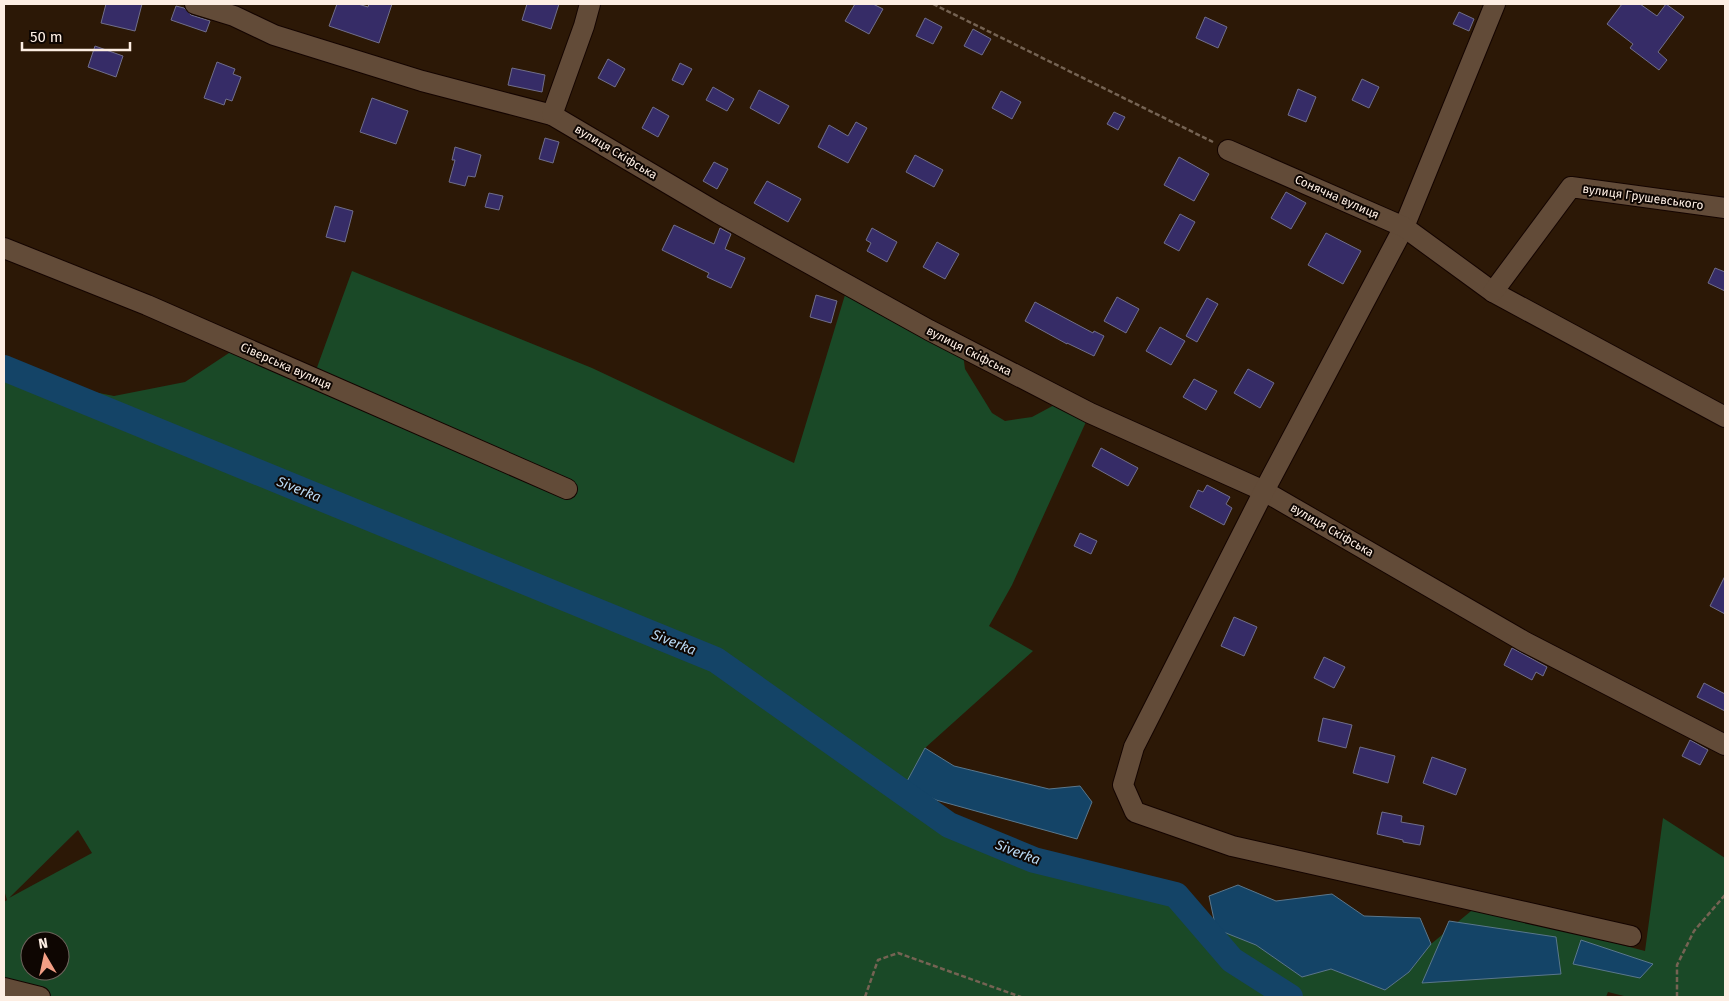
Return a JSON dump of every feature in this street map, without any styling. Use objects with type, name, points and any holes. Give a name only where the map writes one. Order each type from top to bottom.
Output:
[{"type":"street","name":"вулиця Скіфська","points":[[195,4],[234,16],[274,35],[422,82],[552,115],[718,213],[929,330],[1090,413],[1264,491],[1525,642],[1725,745]]},
{"type":"street","points":[[552,115],[590,4]]},
{"type":"street","points":[[1495,4],[1404,226],[1264,491],[1134,747],[1123,785],[1135,812],[1232,846],[1631,936]]},
{"type":"street","name":"Сонячна вулиця","points":[[1228,150],[1404,226],[1493,292],[1725,418]]},
{"type":"street","name":"вулиця Грушевського","points":[[1493,292],[1571,187],[1725,208]]},
{"type":"street","name":"Сіверська вулиця","points":[[4,248],[147,304],[567,489]]},
{"type":"street","points":[[4,988],[40,997]]},
{"type":"path","points":[[934,4],[1228,150]]},
{"type":"path","points":[[1677,997],[1677,965],[1694,931],[1725,894]]},
{"type":"path","points":[[866,997],[878,960],[898,953],[1022,997]]},
{"type":"green space","points":[[352,271],[592,368],[794,463],[848,285],[962,347],[965,369],[992,413],[1005,421],[1032,417],[1058,403],[1090,413],[1012,585],[989,626],[1033,651],[925,748],[897,801],[1034,860],[1176,895],[1216,929],[1256,945],[1302,977],[1331,969],[1385,990],[1409,972],[1431,944],[1476,907],[1645,951],[1663,818],[1725,858],[1725,997],[1628,997],[1608,992],[1606,997],[4,997],[4,902],[7,900],[4,890],[4,371],[114,396],[185,382],[232,351],[311,384]],"holes":[[[78,830],[92,853],[9,898]]]},
{"type":"water","points":[[925,748],[954,766],[1049,789],[1080,786],[1092,802],[1077,839],[936,800],[905,785]]},
{"type":"water","points":[[1238,885],[1276,901],[1332,894],[1364,916],[1420,918],[1431,944],[1409,972],[1385,990],[1331,969],[1302,977],[1256,945],[1216,929],[1209,896]]},
{"type":"water","points":[[1449,921],[1556,937],[1561,974],[1422,983]]},
{"type":"water","points":[[1581,940],[1653,964],[1640,978],[1573,964]]},
{"type":"building","points":[[106,4],[142,4],[135,31],[101,23]]},
{"type":"building","points":[[337,4],[358,4],[368,7],[369,4],[392,4],[379,43],[329,26]]},
{"type":"building","points":[[527,4],[559,4],[551,29],[522,20]]},
{"type":"building","points":[[855,4],[873,4],[883,9],[869,34],[845,21]]},
{"type":"building","points":[[1622,4],[1640,4],[1657,16],[1666,4],[1684,17],[1658,52],[1667,60],[1659,70],[1630,48],[1633,44],[1607,24]]},
{"type":"building","points":[[176,6],[184,8],[191,15],[210,21],[206,32],[171,20]]},
{"type":"building","points":[[1459,12],[1474,19],[1469,31],[1453,24]]},
{"type":"building","points":[[1205,17],[1227,27],[1218,48],[1196,38]]},
{"type":"building","points":[[925,18],[942,27],[933,44],[916,36]]},
{"type":"building","points":[[973,29],[991,39],[982,55],[964,46]]},
{"type":"building","points":[[95,46],[123,56],[116,77],[88,67]]},
{"type":"building","points":[[608,59],[625,69],[615,87],[598,78]]},
{"type":"building","points":[[217,62],[235,69],[233,74],[241,77],[232,101],[226,99],[224,105],[204,98]]},
{"type":"building","points":[[680,63],[692,69],[683,85],[672,80]]},
{"type":"building","points":[[512,68],[545,75],[542,92],[508,85]]},
{"type":"building","points":[[1362,79],[1379,87],[1369,108],[1352,100]]},
{"type":"building","points":[[713,87],[734,99],[727,111],[706,100]]},
{"type":"building","points":[[1298,89],[1316,97],[1306,122],[1288,115]]},
{"type":"building","points":[[759,90],[789,106],[779,124],[750,108]]},
{"type":"building","points":[[1001,91],[1021,102],[1012,119],[992,108]]},
{"type":"building","points":[[372,98],[408,111],[396,144],[360,132]]},
{"type":"building","points":[[653,107],[669,116],[658,137],[642,128]]},
{"type":"building","points":[[1114,112],[1125,117],[1118,130],[1107,124]]},
{"type":"building","points":[[856,122],[867,128],[848,163],[818,147],[829,125],[848,136]]},
{"type":"building","points":[[545,138],[559,142],[553,163],[539,159]]},
{"type":"building","points":[[455,147],[481,155],[475,177],[468,176],[465,186],[449,182],[455,160],[452,160]]},
{"type":"building","points":[[915,155],[943,170],[934,187],[906,172]]},
{"type":"building","points":[[1179,157],[1209,174],[1194,201],[1164,185]]},
{"type":"building","points":[[714,162],[728,169],[717,189],[703,181]]},
{"type":"building","points":[[767,181],[801,199],[788,222],[754,203]]},
{"type":"building","points":[[1286,192],[1306,203],[1291,229],[1271,218]]},
{"type":"building","points":[[489,193],[503,196],[499,210],[485,207]]},
{"type":"building","points":[[335,206],[353,211],[345,242],[326,237]]},
{"type":"building","points":[[1180,214],[1195,222],[1179,251],[1164,243]]},
{"type":"building","points":[[674,225],[714,244],[720,228],[731,234],[725,249],[745,258],[731,288],[707,277],[709,273],[662,250]]},
{"type":"building","points":[[872,228],[897,242],[887,262],[867,251],[871,243],[866,240]]},
{"type":"building","points":[[1326,233],[1361,251],[1343,284],[1308,265]]},
{"type":"building","points":[[937,242],[959,254],[945,279],[923,267]]},
{"type":"building","points":[[1715,268],[1725,272],[1725,291],[1708,283]]},
{"type":"building","points":[[816,295],[837,301],[831,323],[810,317]]},
{"type":"building","points":[[1117,297],[1139,309],[1126,333],[1104,321]]},
{"type":"building","points":[[1207,298],[1218,304],[1197,342],[1186,336]]},
{"type":"building","points":[[1035,302],[1093,333],[1094,331],[1104,336],[1094,356],[1067,344],[1025,321]]},
{"type":"building","points":[[1160,327],[1185,341],[1171,365],[1146,351]]},
{"type":"building","points":[[1248,369],[1274,383],[1260,408],[1234,393]]},
{"type":"building","points":[[1194,379],[1217,391],[1206,410],[1183,397]]},
{"type":"building","points":[[1101,448],[1138,468],[1128,486],[1092,466]]},
{"type":"building","points":[[1207,485],[1230,497],[1226,504],[1232,508],[1224,525],[1190,507],[1198,490],[1203,492]]},
{"type":"building","points":[[1080,533],[1097,541],[1091,554],[1074,546]]},
{"type":"building","points":[[1725,576],[1725,614],[1710,606]]},
{"type":"building","points":[[1234,617],[1257,627],[1244,656],[1221,646]]},
{"type":"building","points":[[1512,648],[1547,667],[1543,676],[1536,672],[1532,680],[1504,665]]},
{"type":"building","points":[[1324,657],[1345,667],[1334,688],[1314,678]]},
{"type":"building","points":[[1704,683],[1725,694],[1725,711],[1697,697]]},
{"type":"building","points":[[1323,718],[1352,725],[1346,748],[1318,741]]},
{"type":"building","points":[[1690,740],[1708,750],[1700,765],[1682,756]]},
{"type":"building","points":[[1360,747],[1395,756],[1388,783],[1353,773]]},
{"type":"building","points":[[1432,757],[1466,769],[1456,795],[1423,783]]},
{"type":"building","points":[[1382,812],[1402,816],[1401,822],[1424,826],[1420,845],[1377,834]]},
{"type":"waterway","name":"Siverka","points":[[4,368],[716,660],[949,825],[1034,860],[1176,895],[1232,960],[1290,997]]}]
